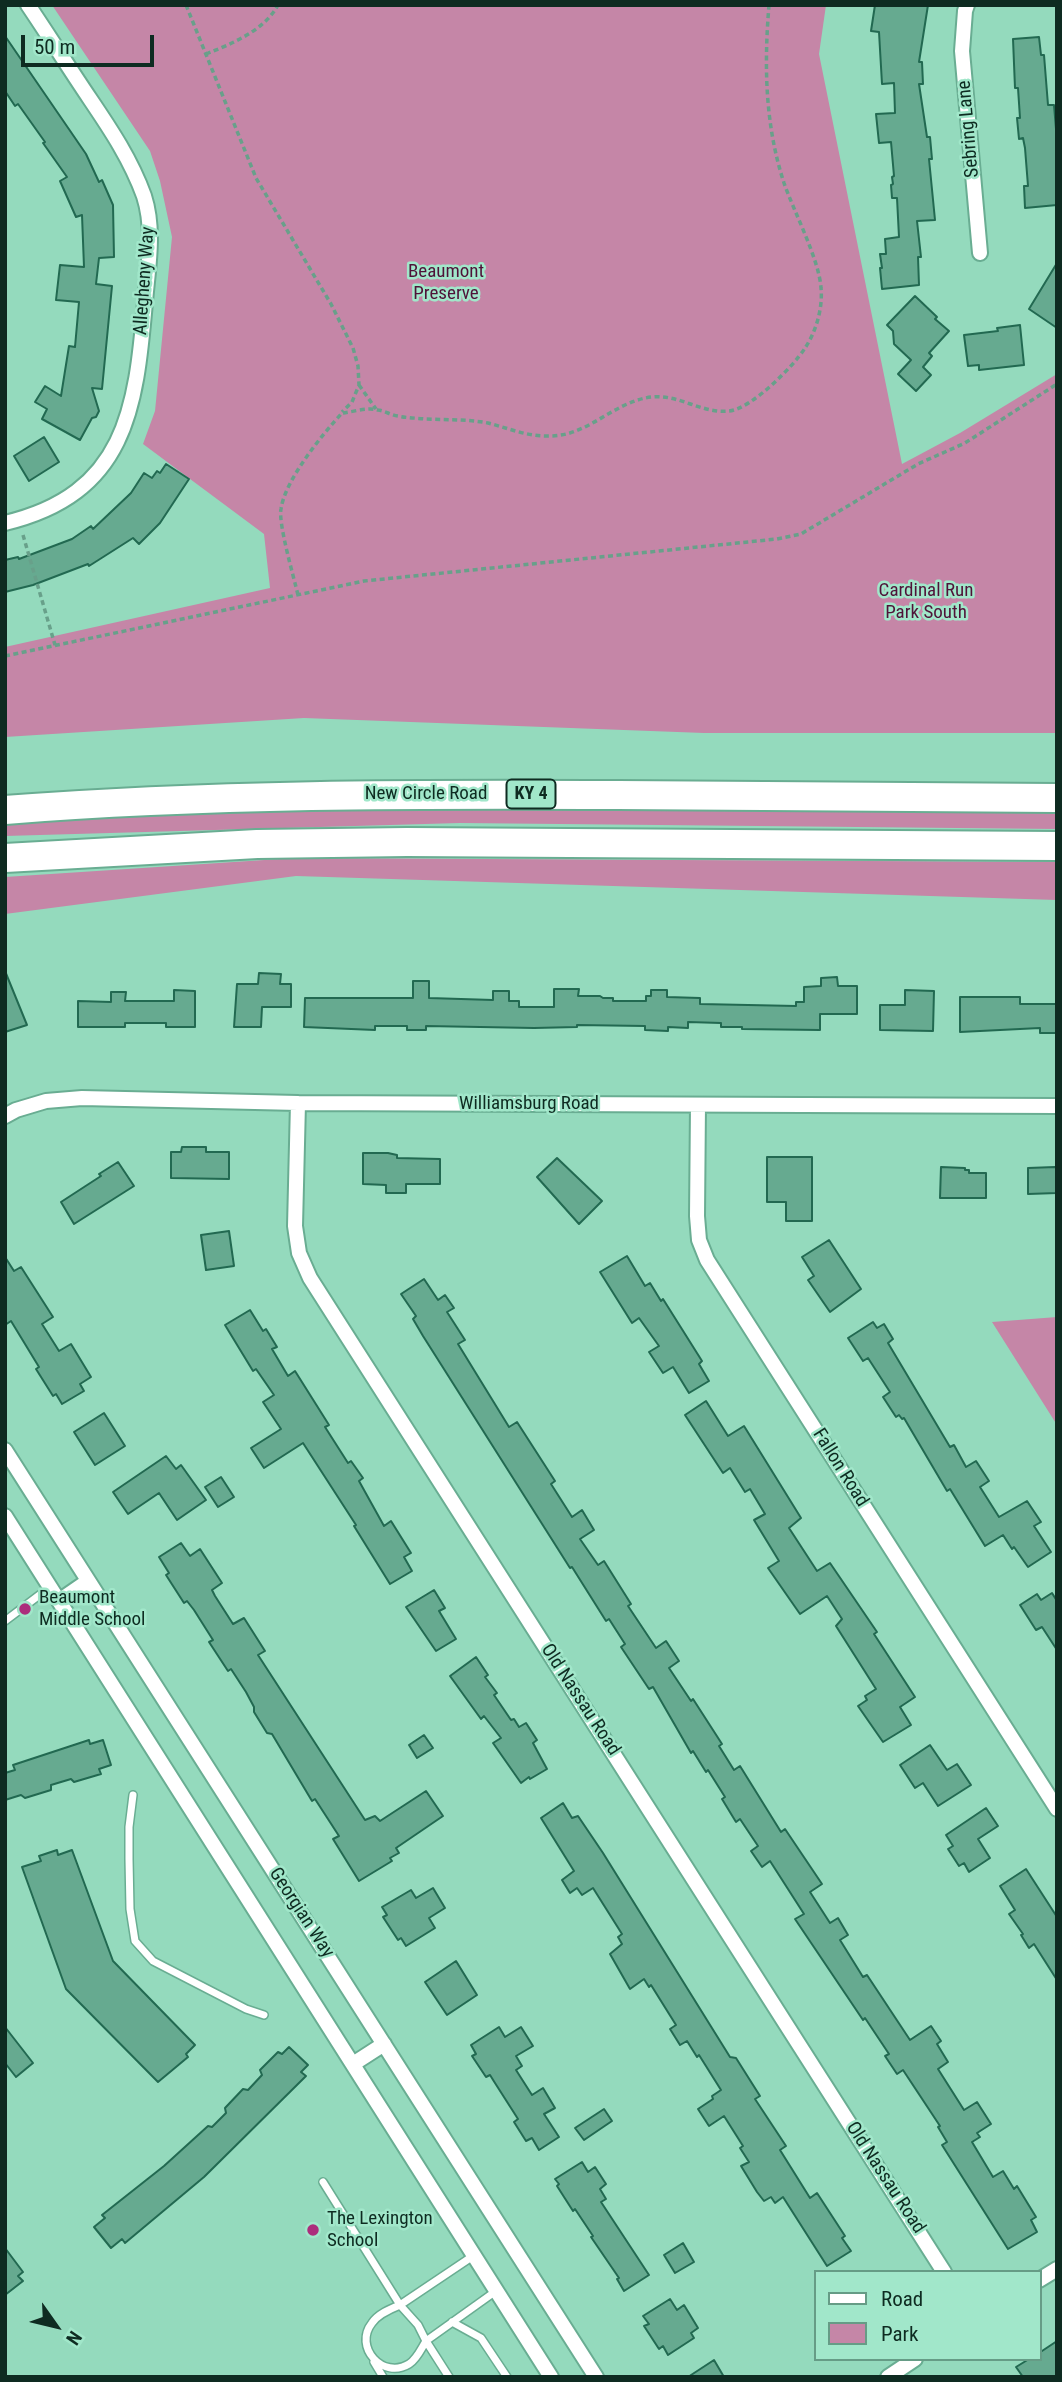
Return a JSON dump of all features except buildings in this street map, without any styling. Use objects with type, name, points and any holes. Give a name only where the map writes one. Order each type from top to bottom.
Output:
[{"type":"highway","name":"New Circle Road","points":[[5,810],[108,802],[314,795],[1057,798]]},
{"type":"highway","points":[[5,859],[243,845],[407,842],[1057,846]]},
{"type":"street","name":"Allegheny Way","points":[[5,523],[48,509],[67,499],[93,478],[111,455],[126,425],[135,393],[150,246],[145,199],[122,147],[28,5]]},
{"type":"street","name":"Sebring Lane","points":[[967,5],[962,51],[980,253]]},
{"type":"street","name":"Williamsburg Road","points":[[5,1116],[46,1101],[82,1098],[298,1103],[1057,1106]]},
{"type":"street","name":"Old Nassau Road","points":[[298,1103],[295,1226],[299,1253],[310,1279],[943,2270]]},
{"type":"street","name":"Fallon Road","points":[[698,1105],[697,1216],[699,1240],[707,1260],[1057,1809]]},
{"type":"street","name":"Georgian Way","points":[[5,1450],[596,2377]]},
{"type":"street","name":"Georgian Way","points":[[5,1516],[551,2377]]},
{"type":"street","points":[[59,1601],[88,1581]]},
{"type":"street","points":[[353,2064],[384,2044]]},
{"type":"street","points":[[1041,2279],[1057,2269]]},
{"type":"street","points":[[888,2377],[912,2361]]},
{"type":"lane","points":[[5,1621],[50,1587]]},
{"type":"lane","points":[[133,1795],[129,1859],[130,1909],[135,1941],[153,1961],[264,2015]]},
{"type":"lane","points":[[323,2182],[400,2305],[418,2325],[449,2377]]},
{"type":"lane","points":[[383,2377],[370,2356],[366,2340],[370,2324],[473,2256]]},
{"type":"lane","points":[[370,2356],[384,2367],[402,2367],[417,2357],[426,2341],[496,2291]]},
{"type":"lane","points":[[452,2322],[481,2338],[507,2377]]},
{"type":"path","points":[[186,5],[256,178],[347,334],[358,366],[359,385],[352,402],[319,439],[289,487],[281,509],[298,595]]},
{"type":"path","points":[[206,54],[238,41],[267,19],[278,5]]},
{"type":"path","points":[[341,413],[376,409],[399,417],[486,423],[552,437],[576,432],[628,402],[652,397],[668,397],[716,411],[732,411],[749,403],[794,362],[805,349],[815,327],[821,287],[784,181],[771,133],[766,93],[769,5]]},
{"type":"path","points":[[5,656],[364,581],[777,539],[802,534],[918,464],[965,443],[1057,384]]},
{"type":"path","points":[[359,385],[376,409]]},
{"type":"path","points":[[23,535],[55,645]]},
{"type":"green space","name":"Beaumont Preserve","points":[[52,5],[826,5],[819,54],[902,464],[960,433],[1057,374],[1057,733],[704,733],[304,718],[5,737],[5,647],[270,588],[264,534],[143,444],[155,411],[172,237],[160,181],[150,151]]},
{"type":"green space","points":[[344,805],[1057,809],[1057,829],[460,823],[5,836],[5,820]]},
{"type":"green space","points":[[295,858],[1057,862],[1057,900],[296,876],[5,914],[5,877]]},
{"type":"green space","points":[[1057,1317],[1057,1425],[992,1322]]},
{"type":"place","name":"Beaumont Middle School","points":[[25,1609]]},
{"type":"place","name":"The Lexington School","points":[[313,2230]]},
{"type":"park label","name":"Cardinal Run Park South","points":[[926,602]]}]
